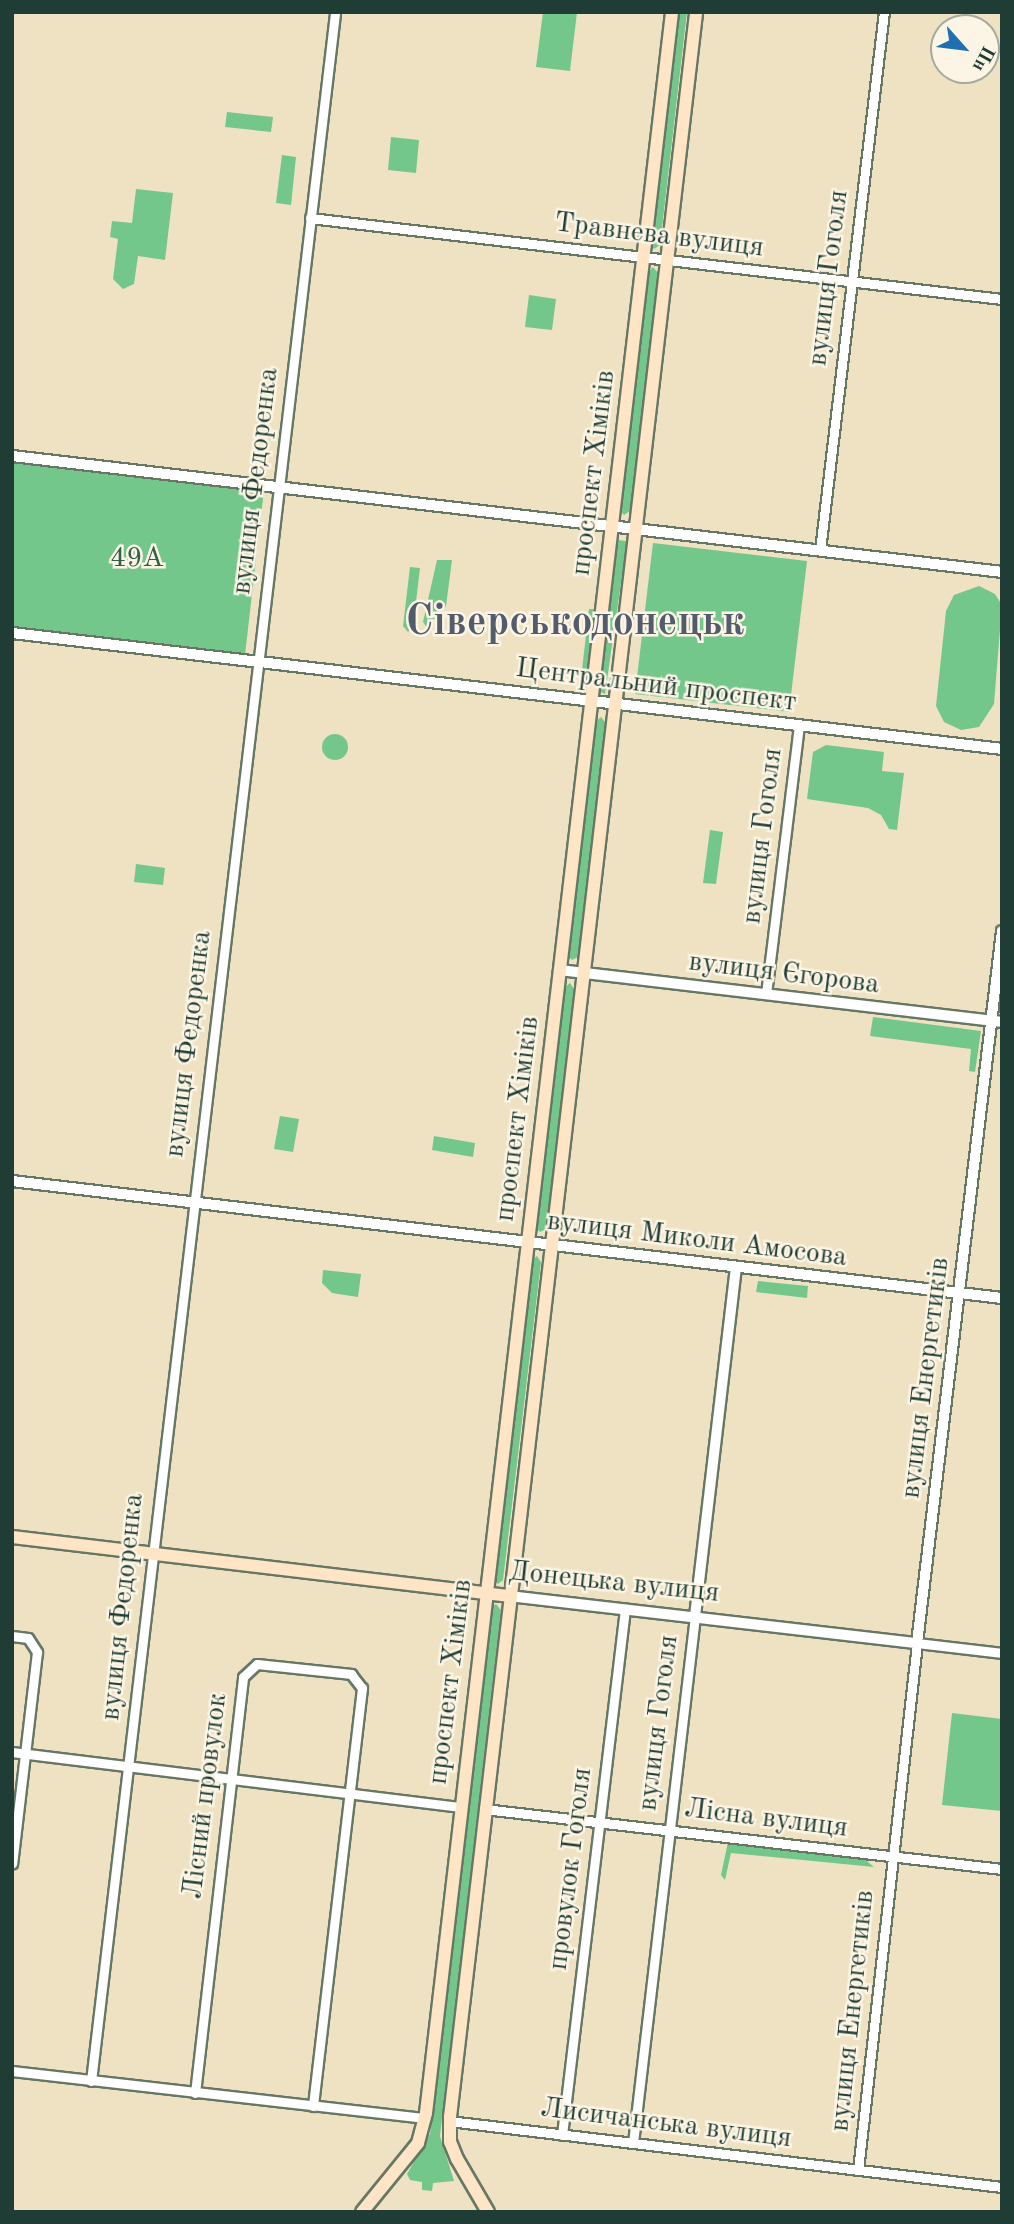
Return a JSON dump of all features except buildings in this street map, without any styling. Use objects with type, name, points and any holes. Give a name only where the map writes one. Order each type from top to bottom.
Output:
[{"type":"main road","name":"проспект Хіміків","points":[[362,2212],[418,2143],[425,2118],[672,12]]},
{"type":"main road","name":"проспект Хіміків","points":[[488,2212],[457,2159],[449,2121],[696,12]]},
{"type":"main road","name":"Донецька вулиця","points":[[12,1537],[509,1596]]},
{"type":"street","name":"вулиця Федоренка","points":[[91,2081],[151,1554],[335,12]]},
{"type":"street","name":"вулиця Гоголя","points":[[820,550],[884,12]]},
{"type":"street","name":"Травнева вулиця","points":[[310,218],[1002,299]]},
{"type":"street","points":[[12,456],[1002,572]]},
{"type":"street","name":"Центральний проспект","points":[[12,633],[1002,749]]},
{"type":"street","name":"вулиця Гоголя","points":[[766,994],[799,725]]},
{"type":"street","name":"вулиця Енергетиків","points":[[858,2170],[959,1293],[996,1022],[1002,931]]},
{"type":"street","name":"вулиця Єгорова","points":[[560,970],[996,1022]]},
{"type":"street","name":"вулиця Миколи Амосова","points":[[12,1181],[1002,1298]]},
{"type":"street","name":"вулиця Гоголя","points":[[633,2143],[736,1267]]},
{"type":"street","name":"Донецька вулиця","points":[[509,1596],[1002,1653]]},
{"type":"street","name":"провулок Гоголя","points":[[562,2135],[625,1609]]},
{"type":"street","points":[[12,1636],[28,1638],[37,1652],[12,1864]]},
{"type":"street","name":"Лісний провулок","points":[[195,2092],[243,1677],[257,1664],[351,1674],[362,1688],[313,2106]]},
{"type":"street","points":[[12,1752],[461,1807]]},
{"type":"street","name":"Лісна вулиця","points":[[484,1809],[1002,1869]]},
{"type":"street","points":[[12,2071],[425,2118]]},
{"type":"street","name":"Лисичанська вулиця","points":[[449,2121],[1002,2187]]},
{"type":"green space","points":[[543,12],[577,12],[570,71],[536,67]]},
{"type":"green space","points":[[677,12],[687,12],[660,245],[654,249],[649,244]]},
{"type":"green space","points":[[227,112],[273,117],[271,132],[225,127]]},
{"type":"green space","points":[[391,137],[419,140],[416,173],[388,170]]},
{"type":"green space","points":[[282,155],[296,157],[291,205],[276,203]]},
{"type":"green space","points":[[136,189],[173,193],[165,260],[138,256],[134,284],[123,289],[113,279],[118,239],[110,237],[112,221],[132,223]]},
{"type":"green space","points":[[653,267],[658,273],[630,511],[624,515],[620,510],[648,272]]},
{"type":"green space","points":[[529,295],[556,299],[552,330],[525,327]]},
{"type":"green space","name":"49А","points":[[12,461],[264,490],[245,655],[12,628]]},
{"type":"green space","points":[[617,540],[627,541],[605,694],[599,691]]},
{"type":"green space","points":[[653,543],[807,561],[789,712],[635,694]]},
{"type":"green space","points":[[437,560],[452,560],[446,606],[427,628],[423,622]]},
{"type":"green space","points":[[410,567],[420,568],[413,627],[408,632],[403,626]]},
{"type":"green space","points":[[979,586],[995,594],[1002,605],[994,704],[979,727],[961,730],[944,722],[936,706],[946,611],[954,595]]},
{"type":"green space","points":[[589,609],[596,609],[587,688],[580,687]]},
{"type":"green space","points":[[601,717],[606,723],[578,957],[572,960],[567,955],[595,722]]},
{"type":"green space","points":[[335,734],[344,738],[348,747],[344,756],[335,760],[326,756],[322,747],[326,738]]},
{"type":"green space","points":[[826,745],[884,752],[882,771],[904,773],[897,830],[889,829],[881,815],[868,808],[807,799],[813,752]]},
{"type":"green space","points":[[710,830],[723,832],[716,884],[703,883]]},
{"type":"green space","points":[[136,864],[165,868],[163,885],[134,882]]},
{"type":"green space","points":[[570,983],[574,989],[546,1229],[540,1232],[535,1227],[564,988]]},
{"type":"green space","points":[[873,1017],[981,1031],[975,1072],[969,1071],[971,1049],[870,1036]]},
{"type":"green space","points":[[280,1116],[299,1119],[293,1152],[274,1149]]},
{"type":"green space","points":[[434,1136],[475,1143],[473,1157],[432,1150]]},
{"type":"green space","points":[[537,1256],[541,1262],[503,1580],[498,1584],[493,1579],[531,1261]]},
{"type":"green space","points":[[323,1270],[361,1274],[358,1297],[332,1293],[322,1283]]},
{"type":"green space","points":[[758,1281],[808,1286],[807,1298],[756,1292]]},
{"type":"green space","points":[[496,1604],[501,1610],[440,2136],[454,2181],[433,2183],[432,2191],[422,2190],[422,2182],[410,2180],[407,2174],[430,2134],[490,1608]]},
{"type":"green space","points":[[952,1713],[1002,1719],[1002,1811],[942,1805]]},
{"type":"green space","points":[[728,1842],[863,1858],[874,1867],[731,1853],[725,1880],[721,1875]]},
{"type":"district","name":"Сіверськодонецьк","points":[[575,623]]}]
